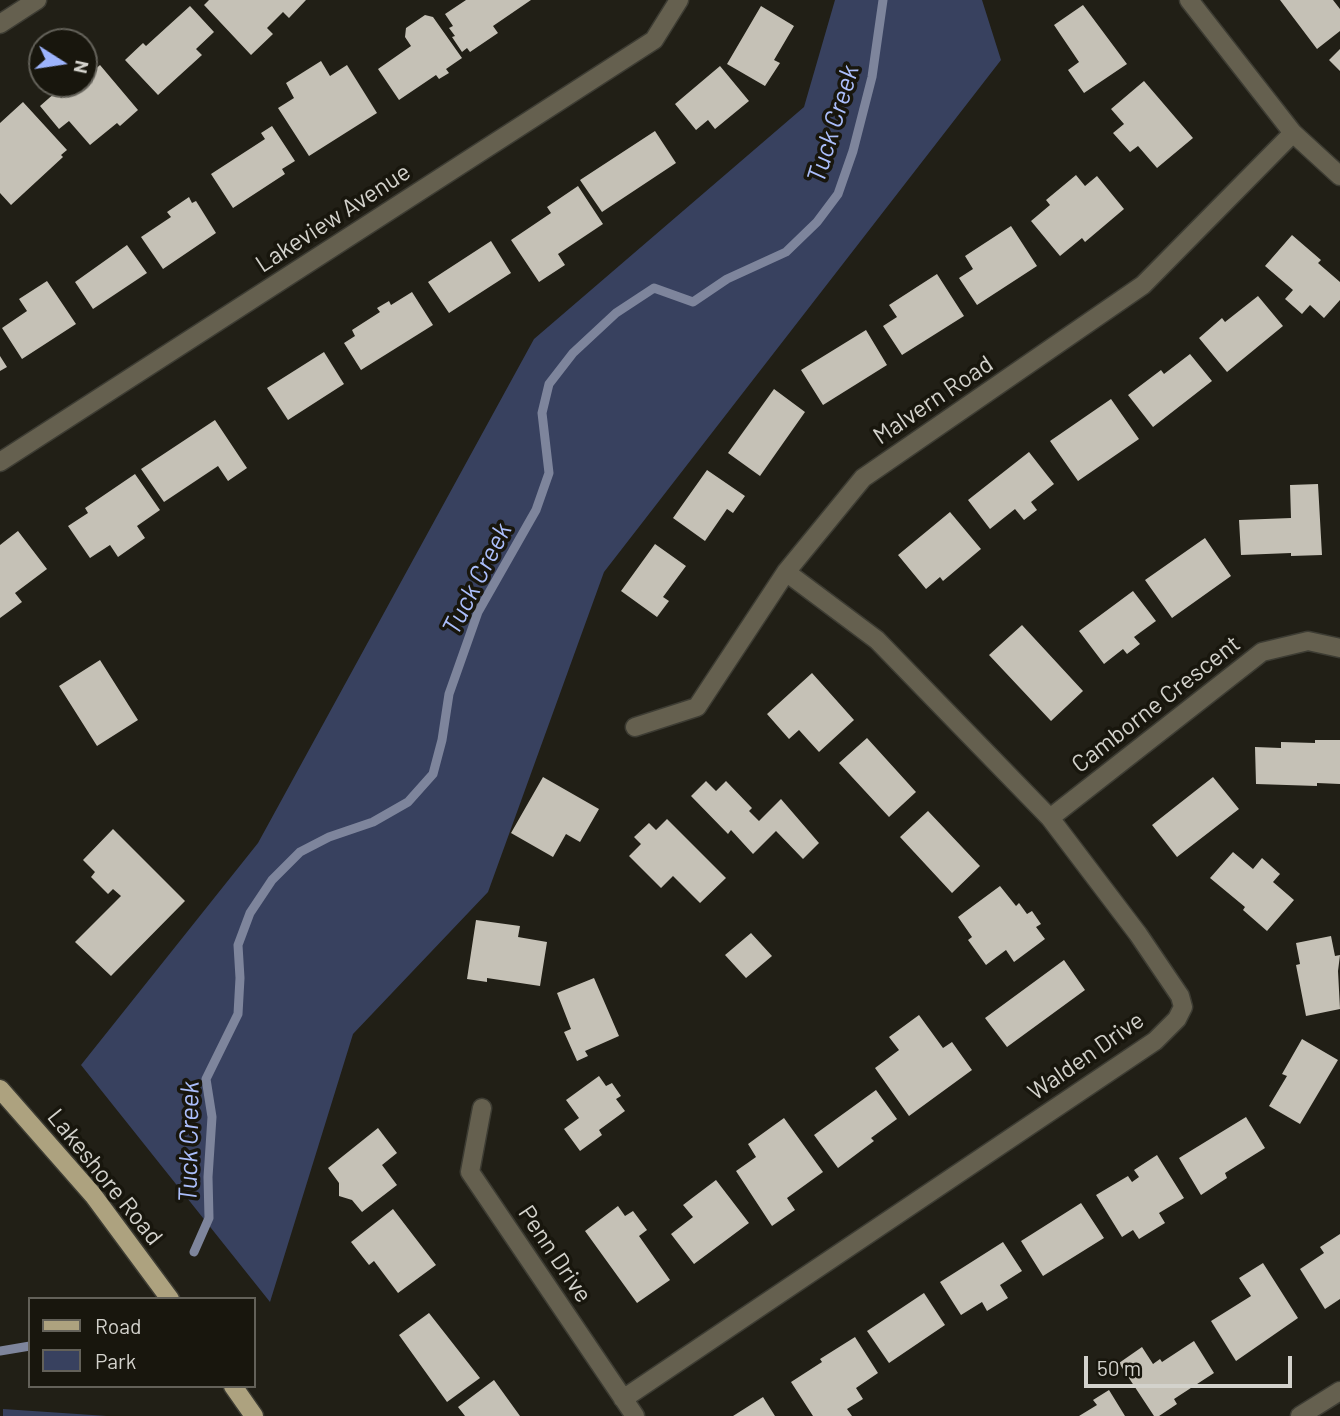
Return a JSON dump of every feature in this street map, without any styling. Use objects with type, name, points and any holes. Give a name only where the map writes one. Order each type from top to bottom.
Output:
[{"type":"main road","name":"Lakeshore Road","points":[[0,1089],[93,1195],[169,1297]]},
{"type":"main road","points":[[234,1388],[254,1416]]},
{"type":"street","points":[[0,24],[37,0]]},
{"type":"street","name":"Lakeview Avenue","points":[[0,462],[654,40],[678,0]]},
{"type":"street","points":[[1189,0],[1293,133],[1340,176]]},
{"type":"street","name":"Malvern Road","points":[[635,727],[697,707],[786,572],[863,478],[1143,285],[1293,133]]},
{"type":"street","name":"Walden Drive","points":[[623,1399],[1155,1041],[1177,1019],[1182,1007],[1180,996],[1138,934],[1050,818],[877,640],[786,572]]},
{"type":"street","name":"Camborne Crescent","points":[[1050,818],[1262,652],[1308,642],[1340,648]]},
{"type":"street","name":"Penn Drive","points":[[482,1108],[470,1172],[635,1416]]},
{"type":"street","points":[[1300,1416],[1340,1391]]},
{"type":"green space","points":[[835,0],[982,0],[1001,60],[604,572],[488,892],[353,1034],[270,1302],[81,1065],[258,843],[534,339],[804,107]]},
{"type":"green space","points":[[3,1409],[107,1416],[3,1416]]},
{"type":"building","points":[[209,0],[306,0],[289,18],[283,12],[267,28],[273,34],[251,55],[204,5]]},
{"type":"building","points":[[466,0],[531,0],[493,26],[498,33],[470,52],[467,48],[462,52],[452,37],[455,36],[449,28],[453,26],[445,14]]},
{"type":"building","points":[[1280,0],[1333,0],[1340,9],[1340,31],[1317,49]]},
{"type":"building","points":[[1083,5],[1127,64],[1084,93],[1068,70],[1079,62],[1054,25]]},
{"type":"building","points":[[190,6],[214,32],[196,49],[202,55],[158,95],[125,60],[143,43],[146,46]]},
{"type":"building","points":[[761,6],[794,26],[774,60],[780,63],[765,86],[727,64]]},
{"type":"building","points":[[425,15],[433,17],[462,58],[446,69],[449,73],[439,79],[436,75],[399,100],[378,69],[411,46],[405,37],[406,28]]},
{"type":"building","points":[[1340,49],[1340,71],[1329,60]]},
{"type":"building","points":[[321,61],[330,76],[347,65],[377,113],[309,156],[278,108],[294,98],[286,83]]},
{"type":"building","points":[[100,65],[138,110],[120,126],[117,123],[90,145],[69,121],[59,129],[40,106],[49,98],[98,98]]},
{"type":"building","points":[[720,66],[749,101],[715,129],[708,120],[696,130],[675,104]]},
{"type":"building","points":[[1144,81],[1193,138],[1157,168],[1138,146],[1130,152],[1113,133],[1124,124],[1111,109]]},
{"type":"building","points":[[23,102],[67,150],[61,155],[63,157],[11,205],[0,193],[0,123]]},
{"type":"building","points":[[272,126],[295,161],[282,169],[285,174],[233,208],[211,174],[265,139],[261,133]]},
{"type":"building","points":[[655,131],[676,163],[602,212],[580,180]]},
{"type":"building","points":[[1076,175],[1085,186],[1097,176],[1124,209],[1085,242],[1082,238],[1060,256],[1031,221],[1050,205],[1046,200]]},
{"type":"building","points":[[578,186],[603,224],[558,254],[565,265],[539,282],[511,240],[551,213],[547,207]]},
{"type":"building","points":[[189,197],[192,203],[196,201],[216,233],[163,269],[141,237],[171,217],[167,212]]},
{"type":"building","points":[[1011,226],[1037,266],[977,305],[959,278],[973,269],[965,256]]},
{"type":"building","points":[[1292,235],[1321,260],[1318,263],[1340,282],[1340,300],[1324,318],[1310,305],[1302,314],[1285,299],[1293,290],[1265,266]]},
{"type":"building","points":[[491,241],[511,273],[449,313],[428,282]]},
{"type":"building","points":[[127,245],[147,273],[93,309],[75,282]]},
{"type":"building","points":[[937,274],[964,316],[902,355],[883,326],[897,317],[889,305]]},
{"type":"building","points":[[47,281],[76,324],[22,359],[2,328],[27,311],[19,299]]},
{"type":"building","points":[[412,292],[433,325],[361,370],[344,343],[355,336],[352,330],[380,312],[377,308],[389,301],[391,305]]},
{"type":"building","points":[[1258,296],[1283,326],[1227,372],[1199,338],[1222,318],[1225,322]]},
{"type":"building","points":[[866,330],[887,365],[823,405],[801,370]]},
{"type":"building","points":[[324,352],[344,384],[288,420],[267,388]]},
{"type":"building","points":[[1190,354],[1212,381],[1153,427],[1128,395],[1161,370],[1164,374]]},
{"type":"building","points":[[0,356],[7,367],[0,371]]},
{"type":"building","points":[[774,389],[805,412],[760,476],[728,453]]},
{"type":"building","points":[[1111,399],[1139,439],[1078,481],[1050,441]]},
{"type":"building","points":[[215,420],[247,468],[228,481],[218,466],[164,502],[141,469]]},
{"type":"building","points":[[1029,452],[1054,484],[1031,502],[1037,510],[1024,520],[1015,509],[990,529],[968,500]]},
{"type":"building","points":[[707,470],[745,496],[733,513],[727,509],[705,541],[673,518]]},
{"type":"building","points":[[135,474],[160,510],[137,526],[145,538],[118,557],[110,545],[90,558],[68,526],[88,513],[85,508]]},
{"type":"building","points":[[1318,484],[1322,555],[1241,555],[1239,520],[1291,518],[1290,485]]},
{"type":"building","points":[[950,512],[981,549],[943,581],[940,577],[926,589],[898,555]]},
{"type":"building","points":[[18,531],[47,569],[15,593],[22,602],[0,618],[0,545]]},
{"type":"building","points":[[1205,538],[1231,576],[1172,618],[1145,580]]},
{"type":"building","points":[[655,544],[686,566],[663,597],[669,601],[657,617],[621,591]]},
{"type":"building","points":[[1133,591],[1156,621],[1134,637],[1140,644],[1127,654],[1123,649],[1104,664],[1079,631]]},
{"type":"building","points":[[1022,625],[1083,691],[1051,721],[989,655]]},
{"type":"building","points":[[100,660],[138,720],[97,746],[59,686]]},
{"type":"building","points":[[812,673],[854,720],[819,752],[799,730],[789,739],[767,714]]},
{"type":"building","points":[[867,738],[916,792],[889,817],[839,763]]},
{"type":"building","points":[[1315,740],[1340,740],[1340,784],[1256,784],[1255,747],[1281,748],[1281,742],[1315,743]]},
{"type":"building","points":[[543,777],[599,809],[580,842],[566,834],[553,857],[511,833]]},
{"type":"building","points":[[1213,777],[1239,809],[1177,857],[1152,825]]},
{"type":"building","points":[[706,781],[716,791],[726,781],[752,808],[749,811],[759,821],[781,799],[819,843],[803,859],[776,831],[753,854],[731,830],[728,834],[691,796]]},
{"type":"building","points":[[928,811],[980,866],[952,893],[900,837]]},
{"type":"building","points":[[667,819],[726,878],[700,903],[673,876],[661,888],[629,856],[641,844],[634,837],[649,823],[656,830]]},
{"type":"building","points":[[113,829],[185,901],[111,976],[75,942],[121,896],[113,889],[108,894],[91,877],[95,872],[83,860]]},
{"type":"building","points":[[1233,852],[1253,869],[1262,858],[1280,874],[1273,882],[1294,900],[1267,931],[1243,910],[1245,907],[1210,878]]},
{"type":"building","points":[[1000,886],[1016,906],[1019,903],[1027,914],[1032,911],[1041,924],[1036,927],[1045,939],[1014,962],[1006,950],[986,965],[968,940],[972,937],[958,917]]},
{"type":"building","points":[[476,920],[520,926],[518,937],[547,942],[540,986],[487,978],[487,982],[467,979]]},
{"type":"building","points":[[751,933],[772,956],[746,978],[725,955]]},
{"type":"building","points":[[1331,936],[1335,956],[1340,955],[1340,1009],[1306,1016],[1296,965],[1300,964],[1296,943]]},
{"type":"building","points":[[1064,960],[1085,990],[1007,1047],[985,1018]]},
{"type":"building","points":[[594,978],[619,1036],[585,1051],[588,1056],[577,1061],[564,1032],[571,1029],[557,993]]},
{"type":"building","points":[[919,1015],[943,1048],[952,1042],[972,1070],[909,1116],[875,1068],[899,1050],[889,1037]]},
{"type":"building","points":[[1302,1039],[1338,1060],[1300,1124],[1269,1106],[1287,1076],[1282,1074]]},
{"type":"building","points":[[599,1076],[606,1086],[612,1083],[621,1096],[616,1099],[625,1111],[599,1130],[602,1135],[580,1151],[564,1129],[579,1118],[566,1100]]},
{"type":"building","points":[[876,1090],[897,1119],[871,1138],[874,1141],[838,1168],[814,1135]]},
{"type":"building","points":[[1246,1117],[1265,1148],[1225,1173],[1227,1178],[1201,1195],[1179,1158]]},
{"type":"building","points":[[784,1118],[823,1172],[787,1198],[795,1210],[772,1226],[736,1171],[756,1157],[748,1144]]},
{"type":"building","points":[[378,1128],[397,1153],[382,1165],[397,1185],[362,1212],[352,1200],[339,1196],[339,1183],[328,1168]]},
{"type":"building","points":[[1157,1155],[1184,1198],[1159,1213],[1165,1223],[1139,1239],[1133,1230],[1122,1237],[1096,1195],[1128,1176],[1132,1182],[1139,1177],[1134,1170]]},
{"type":"building","points":[[716,1180],[749,1223],[694,1264],[671,1234],[693,1217],[683,1205]]},
{"type":"building","points":[[1081,1203],[1104,1238],[1043,1276],[1021,1241]]},
{"type":"building","points":[[618,1206],[625,1216],[633,1211],[647,1230],[639,1236],[670,1280],[637,1303],[585,1231]]},
{"type":"building","points":[[393,1209],[436,1265],[398,1293],[374,1261],[369,1265],[351,1242]]},
{"type":"building","points":[[1340,1234],[1340,1299],[1325,1309],[1300,1269],[1324,1253],[1320,1247]]},
{"type":"building","points":[[1003,1242],[1022,1271],[1000,1285],[1008,1298],[987,1311],[982,1302],[961,1315],[940,1282]]},
{"type":"building","points":[[1263,1263],[1298,1318],[1236,1361],[1211,1321],[1251,1296],[1239,1278]]},
{"type":"building","points":[[924,1293],[945,1325],[889,1363],[867,1331]]},
{"type":"building","points":[[429,1313],[480,1378],[447,1402],[399,1335]]},
{"type":"building","points":[[855,1337],[878,1373],[856,1388],[863,1399],[847,1409],[852,1416],[813,1416],[791,1382],[822,1362],[820,1359]]},
{"type":"building","points":[[1194,1341],[1214,1373],[1174,1399],[1177,1404],[1159,1416],[1154,1416],[1119,1363],[1142,1347],[1153,1364],[1160,1359],[1162,1362]]},
{"type":"building","points":[[494,1380],[520,1416],[465,1416],[458,1407]]},
{"type":"building","points":[[1109,1390],[1125,1416],[1079,1416],[1097,1405],[1093,1400]]},
{"type":"building","points":[[763,1397],[775,1416],[733,1416]]},
{"type":"waterway","name":"Tuck Creek","points":[[194,1252],[209,1218],[208,1177],[212,1117],[206,1079],[238,1014],[238,945],[250,913],[272,880],[300,852],[329,837],[373,822],[408,802],[433,774],[442,740],[449,694],[478,612],[536,510],[549,473],[542,413],[549,384],[573,353],[616,313],[654,288],[693,302],[727,279],[786,252],[817,222],[838,194],[853,151],[872,77],[883,0]]},
{"type":"waterway","name":"Tuck Creek","points":[[0,1351],[28,1346]]}]
